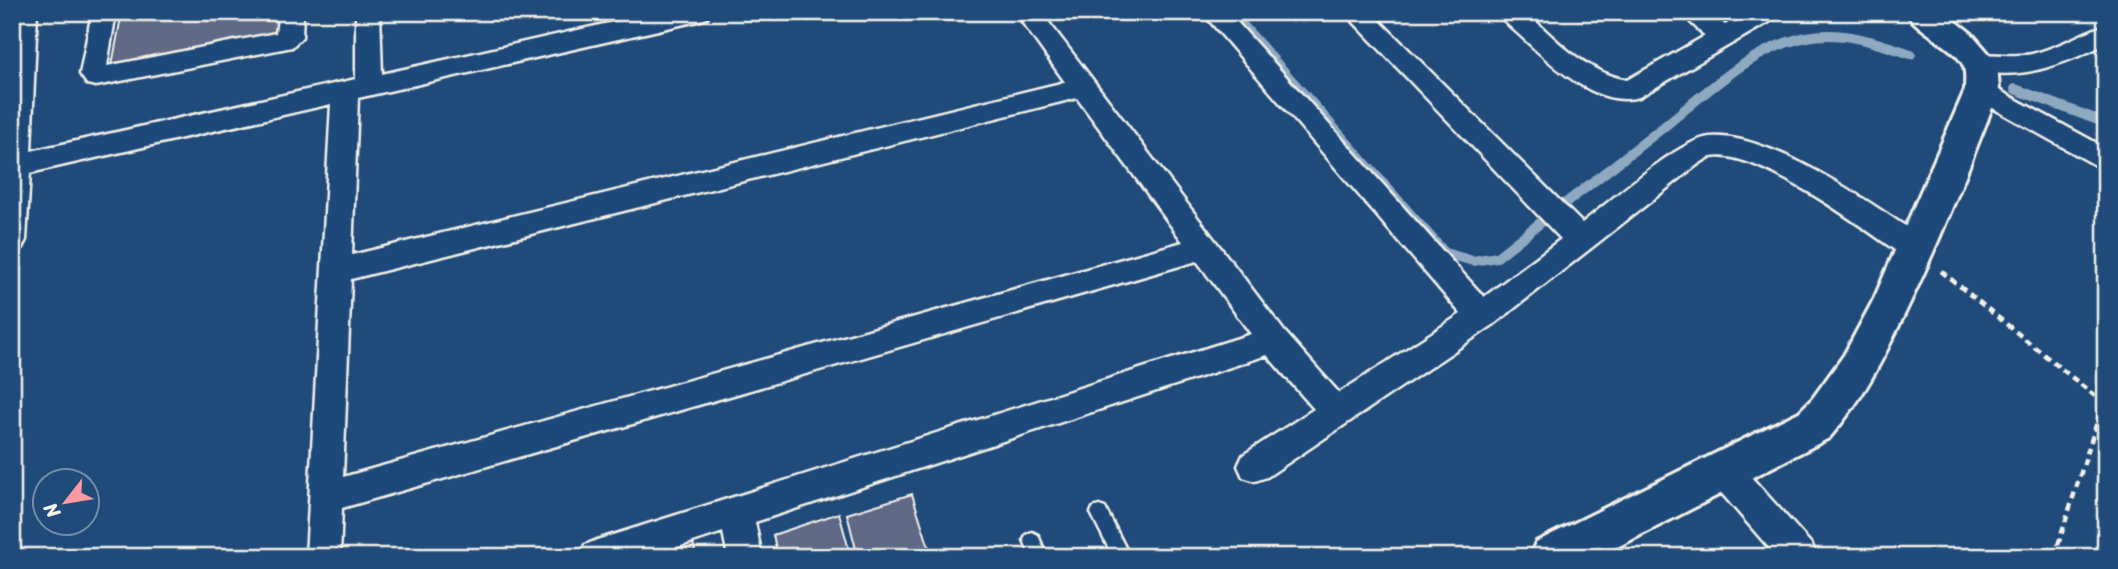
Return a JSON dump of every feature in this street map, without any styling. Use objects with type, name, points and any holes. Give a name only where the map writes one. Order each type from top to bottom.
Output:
[{"type":"street","points":[[12,240],[25,12]]},
{"type":"street","points":[[104,12],[93,74],[96,77],[285,40],[289,37],[290,12]]},
{"type":"street","points":[[323,557],[336,271],[368,12]]},
{"type":"street","points":[[17,165],[698,12]]},
{"type":"street","points":[[1027,12],[1273,340],[1336,412]]},
{"type":"street","points":[[1213,12],[1482,316]]},
{"type":"street","points":[[1356,12],[1580,240]]},
{"type":"street","points":[[1510,12],[1565,62],[1600,85],[1630,90],[1767,12]]},
{"type":"street","points":[[1692,12],[1723,37]]},
{"type":"street","points":[[1922,12],[1959,41],[1981,77],[2106,161]]},
{"type":"street","points":[[1564,554],[1814,425],[1836,403],[1854,379],[1916,250],[1981,77],[2004,67],[2036,64],[2106,34]]},
{"type":"street","points":[[336,271],[1083,88]]},
{"type":"street","points":[[1255,466],[1482,316],[1687,158],[1709,147],[1765,158],[1859,210],[1916,250]]},
{"type":"street","points":[[326,497],[1203,248]]},
{"type":"street","points":[[597,557],[1273,340]]},
{"type":"street","points":[[1723,470],[1800,557]]},
{"type":"street","points":[[736,512],[745,557]]},
{"type":"lane","points":[[1099,513],[1122,557]]},
{"type":"lane","points":[[1032,540],[1039,557]]},
{"type":"path","points":[[1916,250],[2104,404],[2058,545],[2060,557]]},
{"type":"building","points":[[122,12],[284,12],[282,35],[111,70]]},
{"type":"building","points":[[912,494],[932,557],[858,557],[847,514]]},
{"type":"building","points":[[839,513],[851,557],[778,557],[773,535]]},
{"type":"building","points":[[692,537],[696,557],[631,557]]},
{"type":"waterway","points":[[1231,12],[1445,253],[1473,261],[1497,257],[1708,90],[1765,52],[1807,37],[1833,35],[1860,39],[1911,54]]},
{"type":"waterway","points":[[2015,89],[2106,123]]}]
